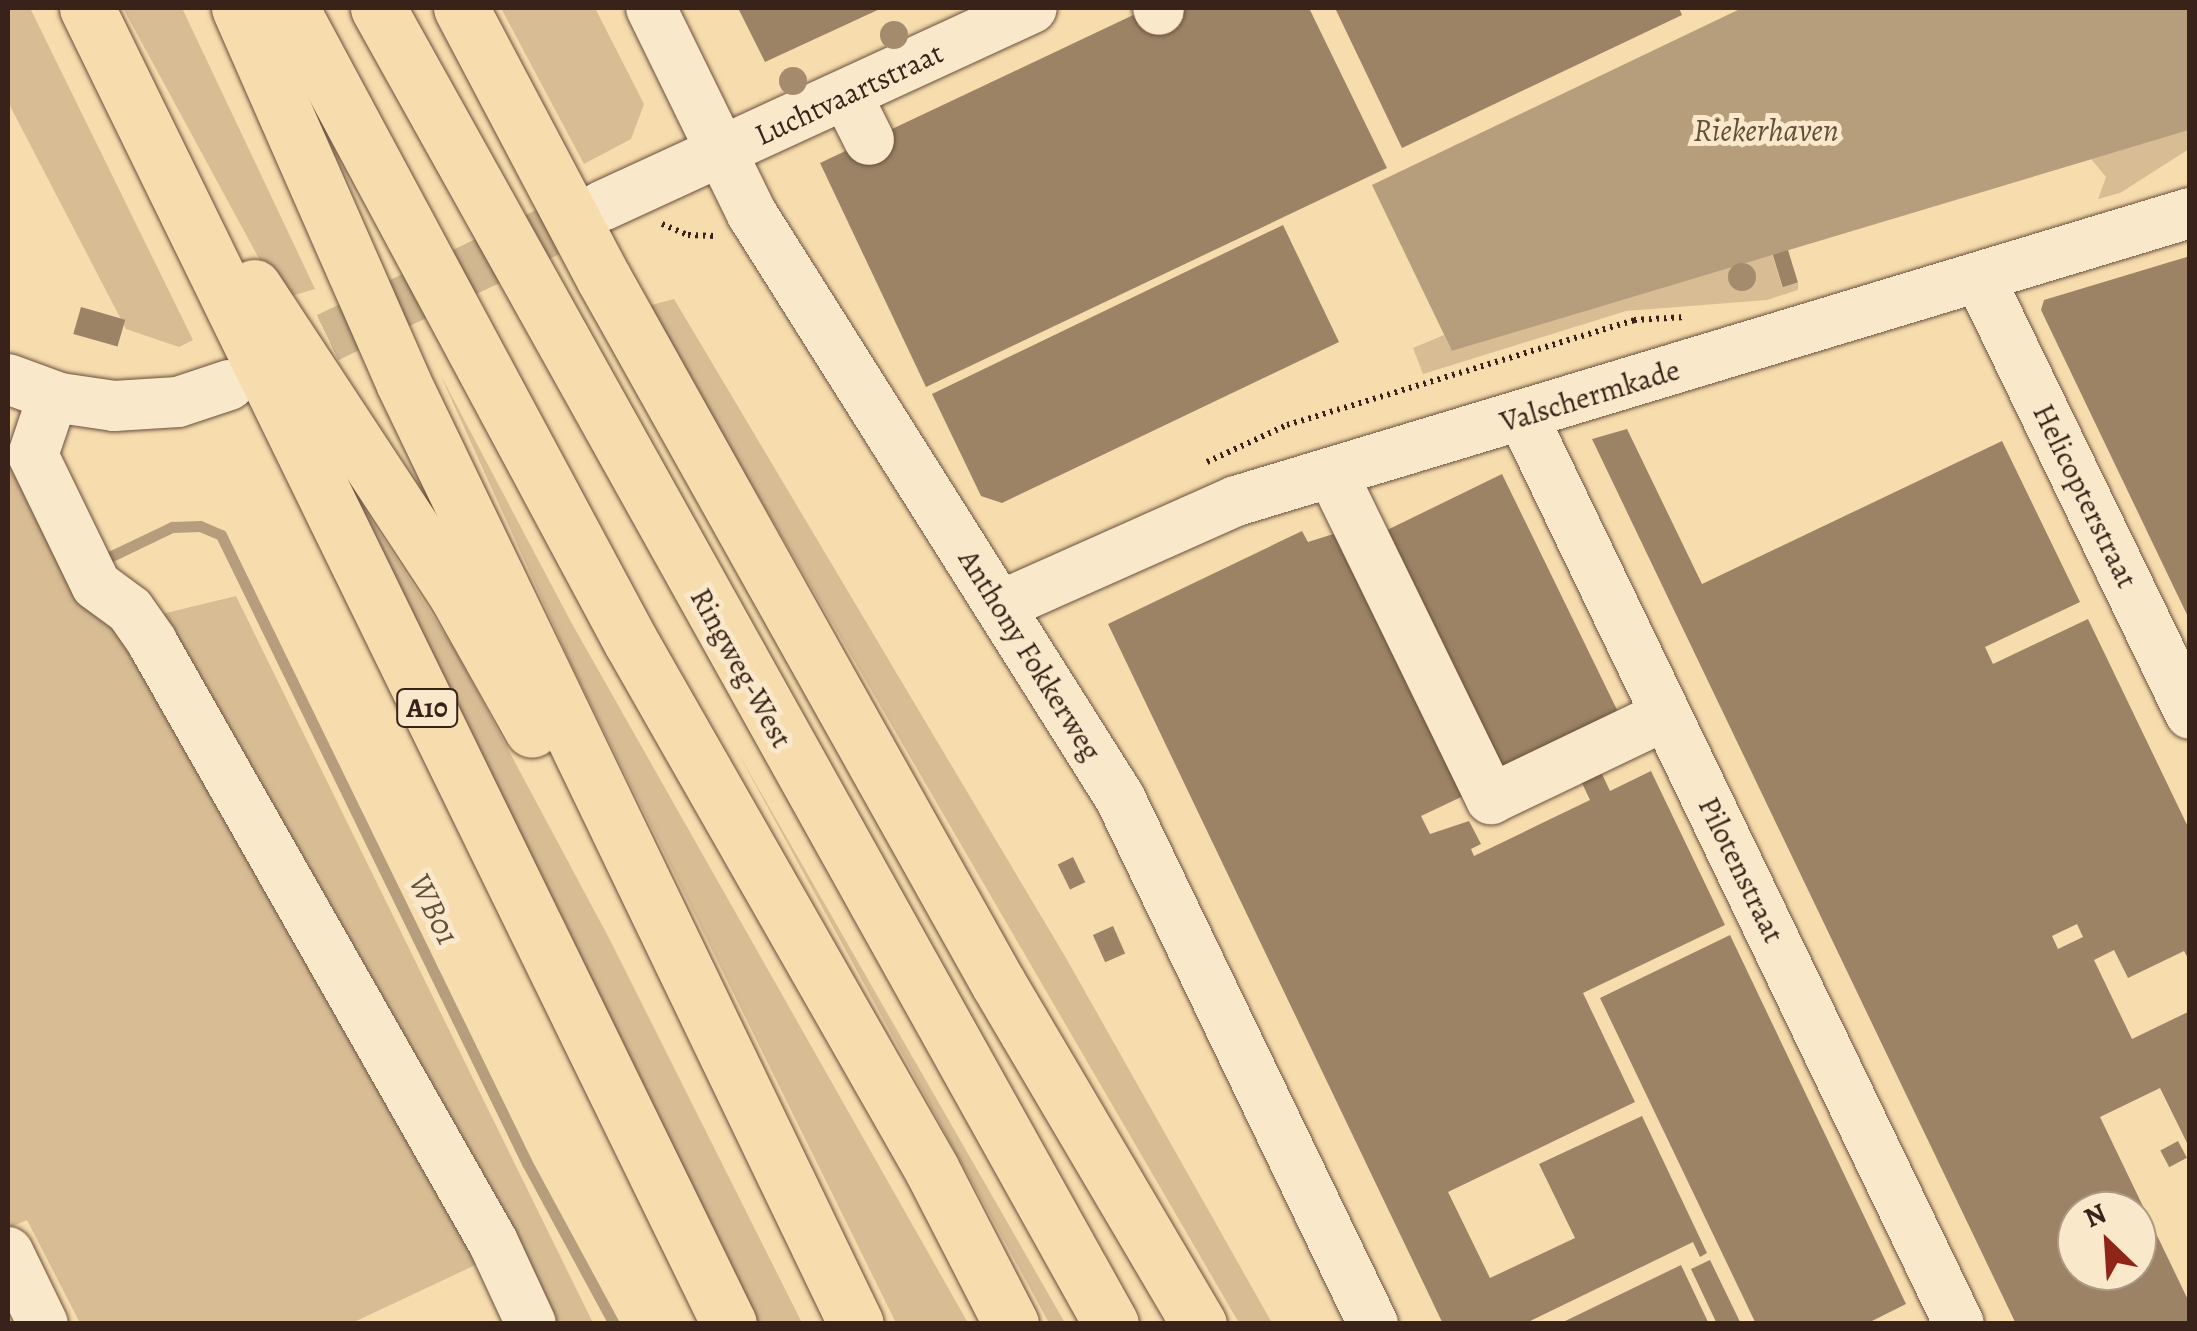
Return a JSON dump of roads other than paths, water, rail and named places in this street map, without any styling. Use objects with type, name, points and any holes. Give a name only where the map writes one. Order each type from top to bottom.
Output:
[{"type":"highway","name":"A10","points":[[87,8],[729,1324]]},
{"type":"highway","name":"A10","points":[[239,8],[403,382],[856,1324]]},
{"type":"highway","points":[[291,8],[631,642],[932,1170],[1011,1324]]},
{"type":"highway","name":"Ringweg-West","points":[[378,8],[1111,1324]]},
{"type":"highway","points":[[461,8],[604,279],[998,983],[1199,1324]]},
{"type":"highway","name":"A10","points":[[129,90],[454,591],[550,760],[615,824]]},
{"type":"street","name":"Anthony Fokkerweg","points":[[651,8],[752,214],[1120,798],[1373,1324]]},
{"type":"street","name":"Luchtvaartstraat","points":[[602,206],[1032,8]]},
{"type":"street","points":[[847,96],[869,140]]},
{"type":"street","name":"Valschermkade","points":[[1000,606],[1236,501],[1523,418],[2190,213]]},
{"type":"street","name":"Helicopterstraat","points":[[1980,279],[2190,714]]},
{"type":"street","points":[[229,385],[178,402],[114,406],[30,388],[33,454],[96,586],[130,610],[152,642],[493,1242],[531,1324]]},
{"type":"street","name":"Pilotenstraat","points":[[1523,418],[1959,1324]]},
{"type":"street","points":[[1332,473],[1491,799],[1666,715]]},
{"type":"street","points":[[8,1252],[43,1324]]},
{"type":"water","name":"Riekerhaven","points":[[1742,8],[2189,8],[2189,130],[1452,351],[1372,185]]},
{"type":"waterway","name":"WB01","points":[[101,561],[172,527],[200,526],[221,535],[527,1163],[614,1324]]},
{"type":"tunnel","points":[[260,370],[602,206]]}]
